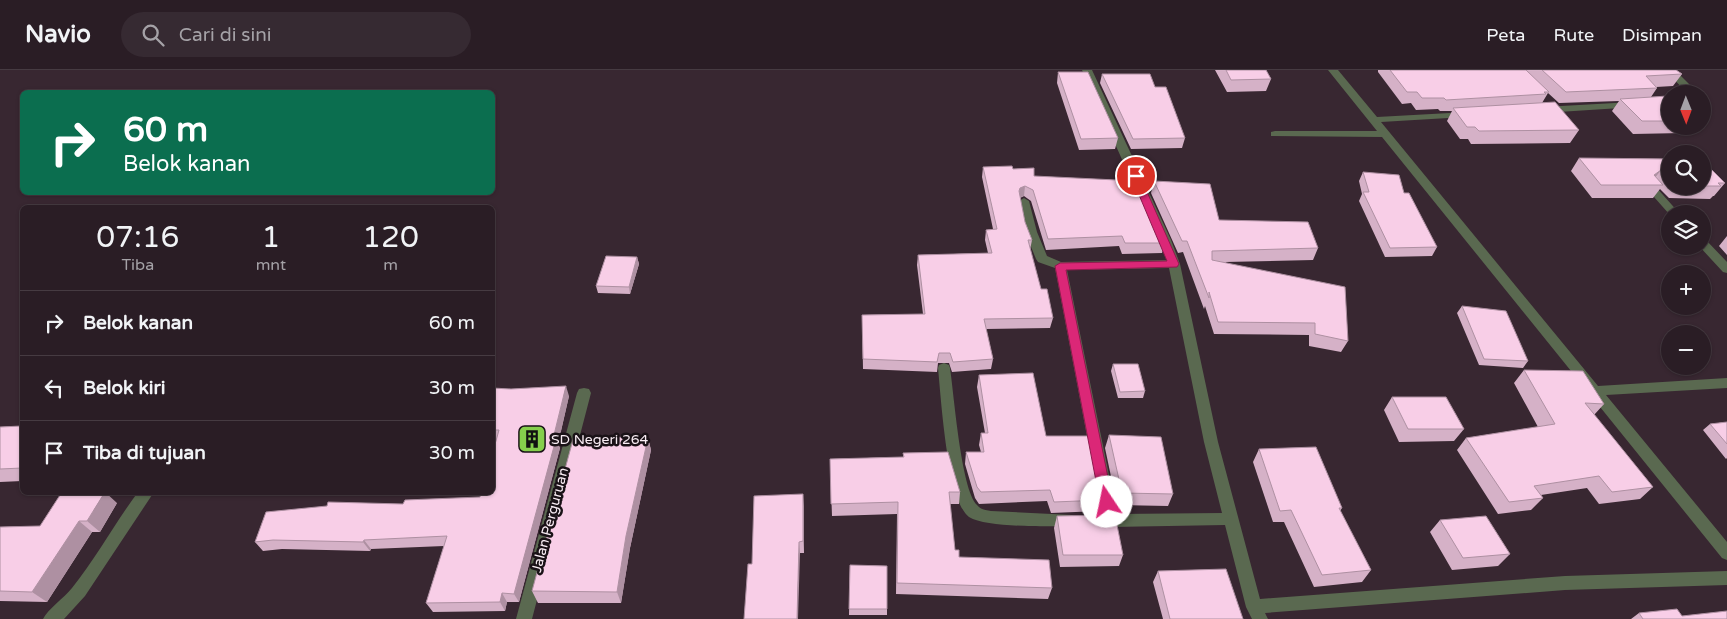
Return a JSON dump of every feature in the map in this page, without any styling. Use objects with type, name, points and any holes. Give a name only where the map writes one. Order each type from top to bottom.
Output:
[{"type":"street","points":[[1087,70],[1165,240],[1174,264],[1211,442],[1257,613],[1565,583],[1727,578]]},
{"type":"street","points":[[1333,70],[1727,553]]},
{"type":"street","points":[[1670,70],[1685,85]]},
{"type":"street","points":[[1537,110],[1552,106],[1646,105]]},
{"type":"street","points":[[1374,120],[1479,114]]},
{"type":"street","points":[[1274,134],[1386,134]]},
{"type":"street","points":[[1651,188],[1667,205]]},
{"type":"street","points":[[1024,201],[1031,232],[1042,259],[1060,266],[1174,264]]},
{"type":"street","points":[[1711,252],[1727,269]]},
{"type":"street","points":[[1060,266],[1111,521]]},
{"type":"street","points":[[944,368],[959,478],[970,508],[982,516],[1011,520],[1232,519]]},
{"type":"street","points":[[1595,391],[1727,383]]},
{"type":"street","name":"Jalan Perguruan","points":[[524,619],[584,393]]},
{"type":"street","points":[[51,619],[63,612],[77,595],[130,514],[145,495]]},
{"type":"building","points":[[1226,70],[1266,70],[1271,79],[1231,80]]},
{"type":"building","points":[[1390,70],[1526,70],[1549,92],[1544,92],[1546,94],[1446,100],[1444,98],[1422,98],[1417,92],[1407,92]]},
{"type":"building","points":[[1542,70],[1676,70],[1682,74],[1646,76],[1657,88],[1566,92]]},
{"type":"building","points":[[1058,72],[1088,72],[1118,138],[1081,139]]},
{"type":"building","points":[[1102,74],[1150,74],[1155,87],[1166,87],[1185,138],[1133,139]]},
{"type":"building","points":[[1661,96],[1661,121],[1642,121],[1620,99]]},
{"type":"building","points":[[1555,102],[1579,130],[1479,131],[1475,127],[1467,127],[1453,108]]},
{"type":"building","points":[[1579,158],[1661,159],[1661,170],[1654,175],[1661,185],[1601,185]]},
{"type":"building","points":[[1012,166],[1013,169],[1034,168],[1034,176],[1137,181],[1165,243],[1125,243],[1122,236],[1048,239],[1033,190],[1025,186],[1020,188],[1019,191],[1025,222],[1032,240],[1028,240],[1041,289],[1047,289],[1053,318],[984,319],[993,359],[953,362],[950,353],[939,353],[937,362],[863,359],[862,315],[925,314],[918,255],[992,253],[986,230],[997,229],[983,167]]},
{"type":"building","points":[[1711,169],[1725,183],[1718,183],[1721,186],[1711,186]]},
{"type":"building","points":[[1363,172],[1399,175],[1404,193],[1409,193],[1437,247],[1390,248],[1363,192],[1369,192]]},
{"type":"building","points":[[1154,181],[1210,184],[1219,220],[1308,222],[1318,248],[1212,251],[1212,260],[1345,287],[1348,341],[1315,334],[1315,323],[1218,322],[1209,292],[1209,298],[1187,241],[1182,241]]},
{"type":"building","points":[[606,256],[637,257],[629,287],[596,286]]},
{"type":"building","points":[[1462,306],[1506,311],[1528,361],[1484,359]]},
{"type":"building","points":[[1113,364],[1138,364],[1145,391],[1120,392]]},
{"type":"building","points":[[1524,370],[1583,371],[1604,404],[1585,403],[1653,487],[1612,492],[1599,476],[1534,486],[1543,498],[1509,502],[1466,438],[1555,424]]},
{"type":"building","points":[[1033,373],[1046,436],[1091,436],[1103,500],[1054,502],[1050,490],[981,492],[977,487],[966,452],[984,452],[981,433],[988,433],[979,375]]},
{"type":"building","points":[[566,386],[553,439],[556,439],[514,594],[502,593],[500,602],[426,603],[447,536],[364,540],[363,542],[273,540],[255,542],[266,512],[327,506],[328,502],[403,504],[405,500],[495,495],[495,444],[499,430],[495,430],[495,388]]},
{"type":"building","points":[[1392,397],[1446,397],[1464,429],[1408,429]]},
{"type":"building","points":[[1727,422],[1727,444],[1710,424]]},
{"type":"building","points":[[20,426],[20,468],[0,469],[0,427]]},
{"type":"building","points":[[1109,435],[1161,437],[1173,494],[1122,493]]},
{"type":"building","points":[[574,436],[648,438],[626,536],[617,592],[532,591]]},
{"type":"building","points":[[1316,447],[1342,508],[1339,508],[1371,570],[1322,575],[1291,510],[1280,511],[1259,449]]},
{"type":"building","points":[[948,452],[960,492],[949,492],[955,550],[959,550],[959,557],[1049,560],[1052,588],[897,583],[898,502],[831,504],[830,459],[904,457],[903,453]]},
{"type":"building","points":[[803,494],[803,541],[799,542],[797,619],[744,619],[748,564],[752,564],[754,496]]},
{"type":"building","points":[[60,495],[103,495],[87,521],[79,521],[32,592],[0,591],[0,527],[40,526]]},
{"type":"building","points":[[1115,515],[1123,555],[1063,555],[1057,516]]},
{"type":"building","points":[[1486,516],[1510,554],[1463,558],[1440,520]]},
{"type":"building","points":[[850,565],[887,566],[887,609],[849,609]]},
{"type":"building","points":[[1226,569],[1243,619],[1170,619],[1158,571]]},
{"type":"building","points":[[1677,609],[1682,616],[1727,611],[1727,619],[1643,619],[1639,613]]},
{"type":"place","name":"SD Negeri 264","points":[[532,439]]},
{"type":"route","points":[[1107,502],[1060,266],[1174,264],[1136,176]]}]
